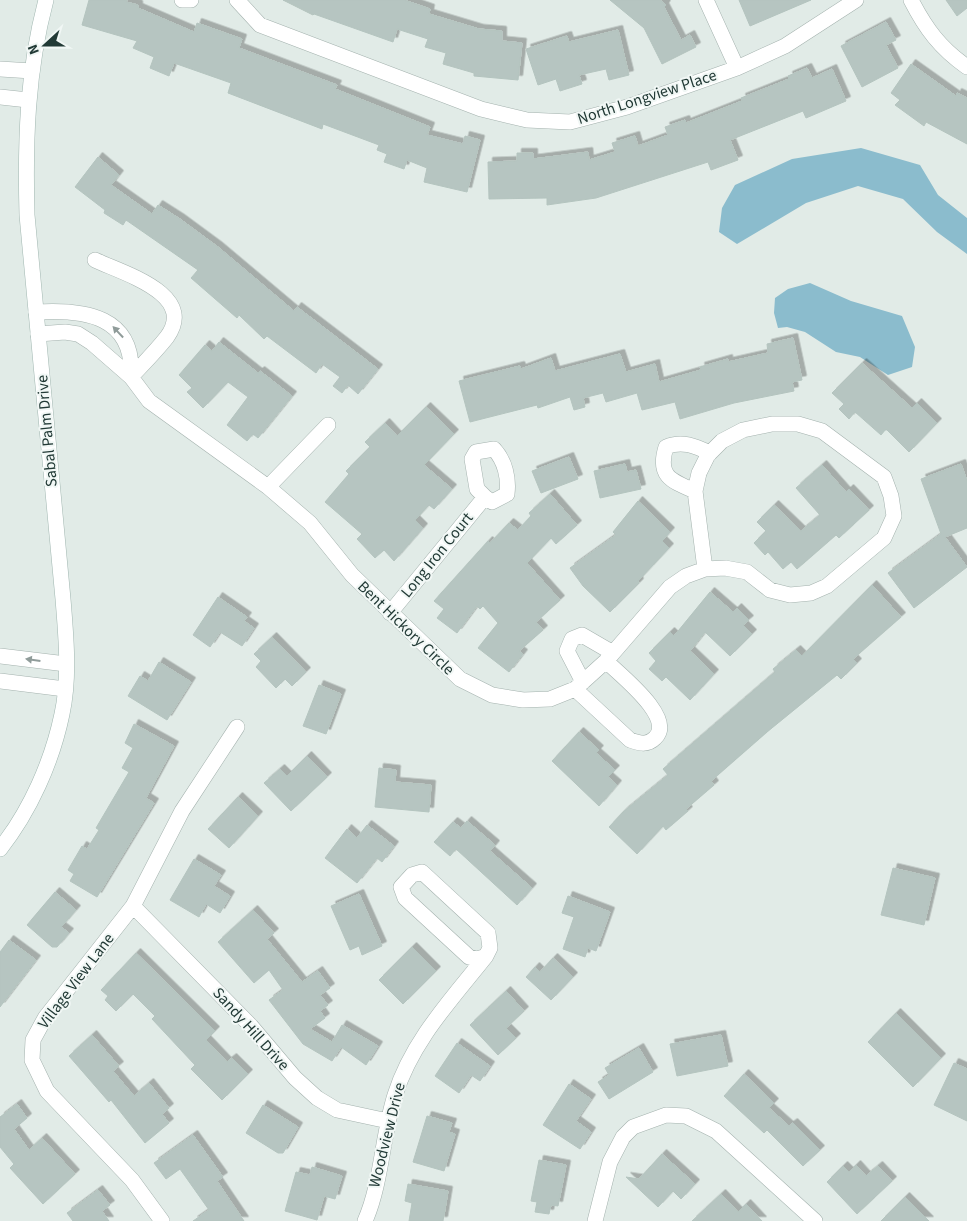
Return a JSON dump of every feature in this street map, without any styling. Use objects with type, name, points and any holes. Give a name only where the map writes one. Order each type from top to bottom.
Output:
[{"type":"street","name":"Sabal Palm Drive","points":[[0,849],[29,807],[44,771],[62,714],[65,690],[66,664],[63,599],[27,215],[25,159],[28,100],[46,0]]},
{"type":"street","points":[[182,0],[191,0]]},
{"type":"street","name":"North Longview Place","points":[[237,0],[260,25],[481,109],[527,120],[570,122],[627,107],[737,68],[785,46],[856,0]]},
{"type":"street","points":[[706,0],[737,68]]},
{"type":"street","points":[[911,0],[924,24],[942,48],[967,67]]},
{"type":"street","points":[[0,69],[32,71]]},
{"type":"street","points":[[0,97],[28,100]]},
{"type":"street","points":[[95,260],[161,291],[172,304],[174,317],[168,335],[131,377]]},
{"type":"street","points":[[36,312],[74,311],[98,317],[119,331],[128,347],[132,361],[131,377]]},
{"type":"street","name":"Bent Hickory Circle","points":[[38,334],[64,332],[78,334],[92,342],[131,377],[149,400],[268,487],[310,523],[352,575],[460,679],[492,694],[523,700],[550,699],[579,686],[609,657],[670,587],[686,576],[705,570],[725,568],[747,572],[770,590],[790,595],[812,592],[827,586],[884,538],[894,516],[892,496],[884,477],[822,431],[798,424],[772,424],[742,430],[722,441],[710,453],[699,473],[695,491],[705,570]]},
{"type":"street","points":[[268,487],[328,425]]},
{"type":"street","points":[[695,491],[669,478],[663,470],[666,447],[675,444],[693,445],[710,453]]},
{"type":"street","name":"Long Iron Court","points":[[390,613],[485,497]]},
{"type":"street","points":[[582,635],[609,657],[656,711],[661,724],[659,734],[651,742],[642,744],[630,740],[579,686],[567,651],[572,639],[582,635]]},
{"type":"street","points":[[0,656],[66,664]]},
{"type":"street","points":[[0,681],[65,690]]},
{"type":"street","name":"Village View Lane","points":[[162,1221],[132,1180],[47,1091],[32,1060],[33,1040],[45,1018],[133,906],[182,811],[237,727]]},
{"type":"street","points":[[422,872],[488,932],[490,948],[486,956],[477,959],[468,957],[405,898],[401,887],[407,879],[422,872]]},
{"type":"street","name":"Sandy Hill Drive","points":[[133,906],[251,1026],[296,1078],[317,1098],[337,1110],[388,1121]]},
{"type":"street","name":"Woodview Drive","points":[[364,1221],[388,1121],[404,1070],[420,1039],[486,956]]},
{"type":"street","points":[[595,1221],[610,1162],[623,1137],[633,1127],[666,1115],[686,1116],[716,1132],[815,1221]]},
{"type":"water","points":[[861,148],[920,165],[938,195],[967,218],[967,254],[937,232],[903,199],[858,186],[806,203],[737,244],[719,232],[722,208],[735,185],[792,159]]},
{"type":"water","points":[[810,283],[851,301],[902,316],[915,347],[912,367],[888,375],[860,357],[836,352],[805,332],[787,327],[778,328],[774,313],[775,298],[788,289]]},
{"type":"building","points":[[89,0],[127,0],[126,2],[138,5],[138,8],[194,32],[197,23],[242,39],[239,48],[337,85],[335,89],[430,127],[427,135],[463,144],[465,136],[480,140],[467,192],[424,182],[427,168],[407,160],[404,169],[384,162],[387,154],[377,150],[379,145],[323,124],[322,129],[228,93],[231,83],[174,63],[169,76],[150,68],[154,57],[133,48],[137,41],[82,25]]},
{"type":"building","points":[[283,0],[404,0],[430,9],[429,14],[479,29],[502,31],[502,41],[522,43],[518,80],[474,76],[474,73],[443,64],[446,53],[425,47],[428,39],[397,29],[393,42],[313,15]]},
{"type":"building","points":[[610,0],[660,0],[666,5],[664,7],[681,40],[690,35],[696,47],[662,64],[644,28]]},
{"type":"building","points":[[739,0],[811,0],[750,26]]},
{"type":"building","points":[[946,0],[967,0],[967,8],[957,16]]},
{"type":"building","points":[[886,22],[896,40],[886,45],[898,68],[862,87],[841,46]]},
{"type":"building","points":[[618,30],[629,75],[609,80],[606,69],[579,75],[582,84],[560,91],[556,79],[538,85],[526,49],[567,36],[569,42]]},
{"type":"building","points":[[911,64],[956,96],[957,93],[967,98],[967,144],[926,122],[924,126],[895,105],[900,100],[891,93]]},
{"type":"building","points":[[807,68],[812,78],[832,69],[846,101],[806,118],[803,111],[730,140],[738,160],[711,170],[708,162],[596,198],[547,205],[547,198],[489,199],[488,162],[517,161],[517,153],[533,153],[533,159],[588,152],[589,160],[615,152],[612,143],[635,136],[638,146],[668,135],[665,127],[685,120],[686,123],[742,101],[741,98],[789,79],[788,76]]},
{"type":"building","points":[[98,157],[119,175],[111,185],[152,214],[158,205],[180,219],[218,247],[294,311],[297,307],[378,369],[358,394],[348,385],[342,393],[333,386],[340,377],[322,364],[316,373],[267,336],[264,339],[239,315],[237,318],[191,278],[198,270],[126,220],[123,225],[104,213],[105,210],[75,187]]},
{"type":"building","points":[[793,338],[802,380],[792,382],[794,391],[734,403],[680,419],[675,402],[642,410],[637,393],[606,402],[603,393],[583,398],[585,407],[574,410],[570,397],[538,408],[537,405],[470,422],[459,381],[520,366],[521,369],[551,358],[555,371],[620,354],[626,372],[655,364],[659,382],[701,370],[700,367],[728,359],[728,362],[768,353],[767,344]]},
{"type":"building","points":[[219,342],[258,373],[260,371],[292,396],[258,438],[253,434],[247,441],[227,425],[248,397],[228,382],[203,408],[187,392],[192,388],[179,375],[205,345],[212,351]]},
{"type":"building","points":[[862,363],[912,408],[917,403],[937,423],[909,452],[886,429],[881,435],[855,412],[849,419],[839,409],[844,404],[832,393]]},
{"type":"building","points":[[426,407],[454,434],[424,465],[452,489],[434,509],[429,505],[415,520],[423,528],[394,561],[384,550],[375,558],[357,539],[362,534],[325,502],[349,474],[346,471],[370,447],[365,442],[385,423],[397,436]]},
{"type":"building","points":[[569,457],[578,479],[541,493],[532,471]]},
{"type":"building","points":[[625,464],[627,472],[636,470],[641,489],[600,498],[594,471]]},
{"type":"building","points":[[961,464],[967,481],[967,528],[945,537],[967,567],[914,608],[888,573],[941,534],[921,479]]},
{"type":"building","points":[[822,465],[846,492],[849,489],[869,510],[839,538],[836,535],[797,569],[791,562],[783,569],[768,552],[765,555],[754,543],[766,531],[757,522],[774,505],[801,531],[820,515],[796,488]]},
{"type":"building","points":[[550,494],[577,525],[556,544],[551,538],[527,563],[560,600],[536,622],[543,630],[519,651],[523,654],[509,672],[478,648],[498,623],[483,606],[480,609],[477,606],[457,633],[437,618],[444,609],[434,601],[488,541],[490,543],[509,523],[518,530],[531,516],[529,513]]},
{"type":"building","points":[[638,501],[670,532],[662,541],[669,548],[638,581],[639,583],[610,612],[583,586],[570,568],[616,535],[613,532]]},
{"type":"building","points":[[872,585],[901,617],[853,659],[857,663],[841,679],[837,675],[767,732],[711,781],[714,785],[686,809],[688,811],[666,830],[663,826],[637,854],[609,827],[623,812],[668,775],[663,769],[775,672],[773,669],[796,650],[802,656]]},
{"type":"building","points":[[710,592],[733,612],[737,608],[749,620],[743,625],[752,634],[730,656],[705,632],[690,651],[714,674],[690,700],[666,677],[662,681],[649,669],[656,661],[649,653],[670,632],[674,636]]},
{"type":"building","points":[[218,597],[247,617],[244,621],[254,628],[242,646],[220,632],[210,647],[193,635]]},
{"type":"building","points":[[272,637],[306,672],[292,686],[285,679],[276,688],[256,667],[261,661],[254,654]]},
{"type":"building","points":[[159,662],[191,682],[167,720],[128,696],[140,676],[148,681]]},
{"type":"building","points":[[319,685],[341,694],[326,734],[303,726]]},
{"type":"building","points":[[134,724],[174,746],[146,798],[154,803],[97,897],[70,881],[74,874],[68,870],[82,846],[87,849],[99,830],[96,828],[129,772],[122,768],[133,748],[125,743]]},
{"type":"building","points":[[579,732],[599,750],[596,753],[615,770],[608,777],[617,785],[599,806],[552,761]]},
{"type":"building","points":[[307,756],[327,777],[291,811],[264,783],[280,769],[287,776]]},
{"type":"building","points":[[379,768],[396,770],[395,782],[431,785],[429,812],[375,807]]},
{"type":"building","points":[[238,797],[258,816],[229,848],[208,829]]},
{"type":"building","points":[[467,821],[495,845],[490,851],[532,888],[517,905],[456,849],[450,856],[434,842],[453,822],[461,828]]},
{"type":"building","points":[[367,825],[394,846],[382,862],[377,858],[357,883],[325,858],[347,829],[357,838]]},
{"type":"building","points":[[194,859],[221,875],[214,886],[230,896],[220,913],[206,904],[199,917],[170,900]]},
{"type":"building","points":[[893,868],[935,878],[924,925],[881,915]]},
{"type":"building","points":[[55,892],[76,910],[61,927],[69,933],[57,947],[52,947],[27,925]]},
{"type":"building","points":[[359,894],[382,946],[362,955],[359,946],[350,950],[331,906]]},
{"type":"building","points":[[568,896],[610,912],[596,951],[588,948],[585,957],[563,949],[574,917],[562,913]]},
{"type":"building","points":[[253,910],[274,933],[267,939],[302,982],[318,971],[330,988],[320,995],[328,1005],[320,1011],[325,1018],[310,1029],[332,1042],[342,1025],[378,1046],[366,1065],[341,1047],[332,1061],[303,1044],[269,1000],[283,990],[269,970],[254,983],[218,942]]},
{"type":"building","points":[[9,940],[36,960],[0,1007],[0,952]]},
{"type":"building","points":[[412,947],[436,971],[403,1004],[379,980]]},
{"type":"building","points":[[136,953],[215,1031],[206,1040],[227,1062],[232,1058],[248,1074],[222,1100],[191,1069],[195,1065],[152,1019],[155,1016],[133,994],[116,1011],[105,1000],[108,996],[101,990]]},
{"type":"building","points":[[553,958],[573,977],[551,1000],[526,977],[535,967],[540,972]]},
{"type":"building","points":[[506,991],[524,1011],[506,1028],[516,1038],[498,1055],[470,1025]]},
{"type":"building","points":[[896,1013],[941,1058],[913,1087],[868,1042]]},
{"type":"building","points":[[92,1035],[119,1066],[113,1071],[134,1096],[149,1083],[169,1108],[162,1114],[169,1123],[145,1143],[111,1100],[109,1102],[69,1056]]},
{"type":"building","points":[[721,1035],[728,1066],[677,1076],[670,1044]]},
{"type":"building","points":[[457,1043],[490,1066],[480,1081],[471,1075],[459,1093],[435,1076]]},
{"type":"building","points":[[639,1048],[653,1072],[609,1099],[598,1082],[609,1075],[605,1068]]},
{"type":"building","points":[[954,1063],[967,1069],[967,1121],[934,1105]]},
{"type":"building","points":[[744,1074],[774,1103],[769,1108],[789,1126],[793,1123],[820,1150],[803,1166],[767,1130],[764,1133],[724,1096]]},
{"type":"building","points":[[569,1084],[591,1099],[576,1121],[591,1132],[580,1149],[543,1125]]},
{"type":"building","points":[[17,1104],[27,1118],[14,1129],[29,1150],[42,1138],[75,1174],[43,1204],[10,1168],[14,1164],[0,1147],[0,1117]]},
{"type":"building","points":[[263,1105],[298,1127],[283,1153],[278,1153],[246,1133]]},
{"type":"building","points":[[427,1116],[452,1123],[449,1132],[455,1134],[444,1171],[413,1162]]},
{"type":"building","points":[[193,1135],[223,1177],[217,1181],[244,1221],[193,1221],[209,1210],[180,1169],[166,1179],[154,1163]]},
{"type":"building","points":[[662,1154],[695,1184],[681,1199],[673,1191],[658,1207],[626,1177],[639,1179]]},
{"type":"building","points":[[539,1160],[566,1165],[558,1206],[551,1205],[549,1214],[535,1212],[537,1202],[531,1201]]},
{"type":"building","points":[[856,1165],[866,1176],[878,1166],[892,1181],[857,1214],[827,1182],[843,1166],[849,1172]]},
{"type":"building","points":[[312,1167],[342,1176],[335,1199],[324,1196],[317,1220],[285,1211],[296,1172],[310,1175]]},
{"type":"building","points":[[408,1184],[448,1191],[443,1221],[409,1221],[412,1203],[405,1201]]},
{"type":"building","points":[[98,1190],[110,1205],[102,1211],[109,1221],[73,1221],[67,1213]]},
{"type":"building","points":[[721,1194],[738,1212],[746,1204],[762,1221],[692,1221]]},
{"type":"building","points":[[905,1197],[929,1221],[881,1221]]}]
